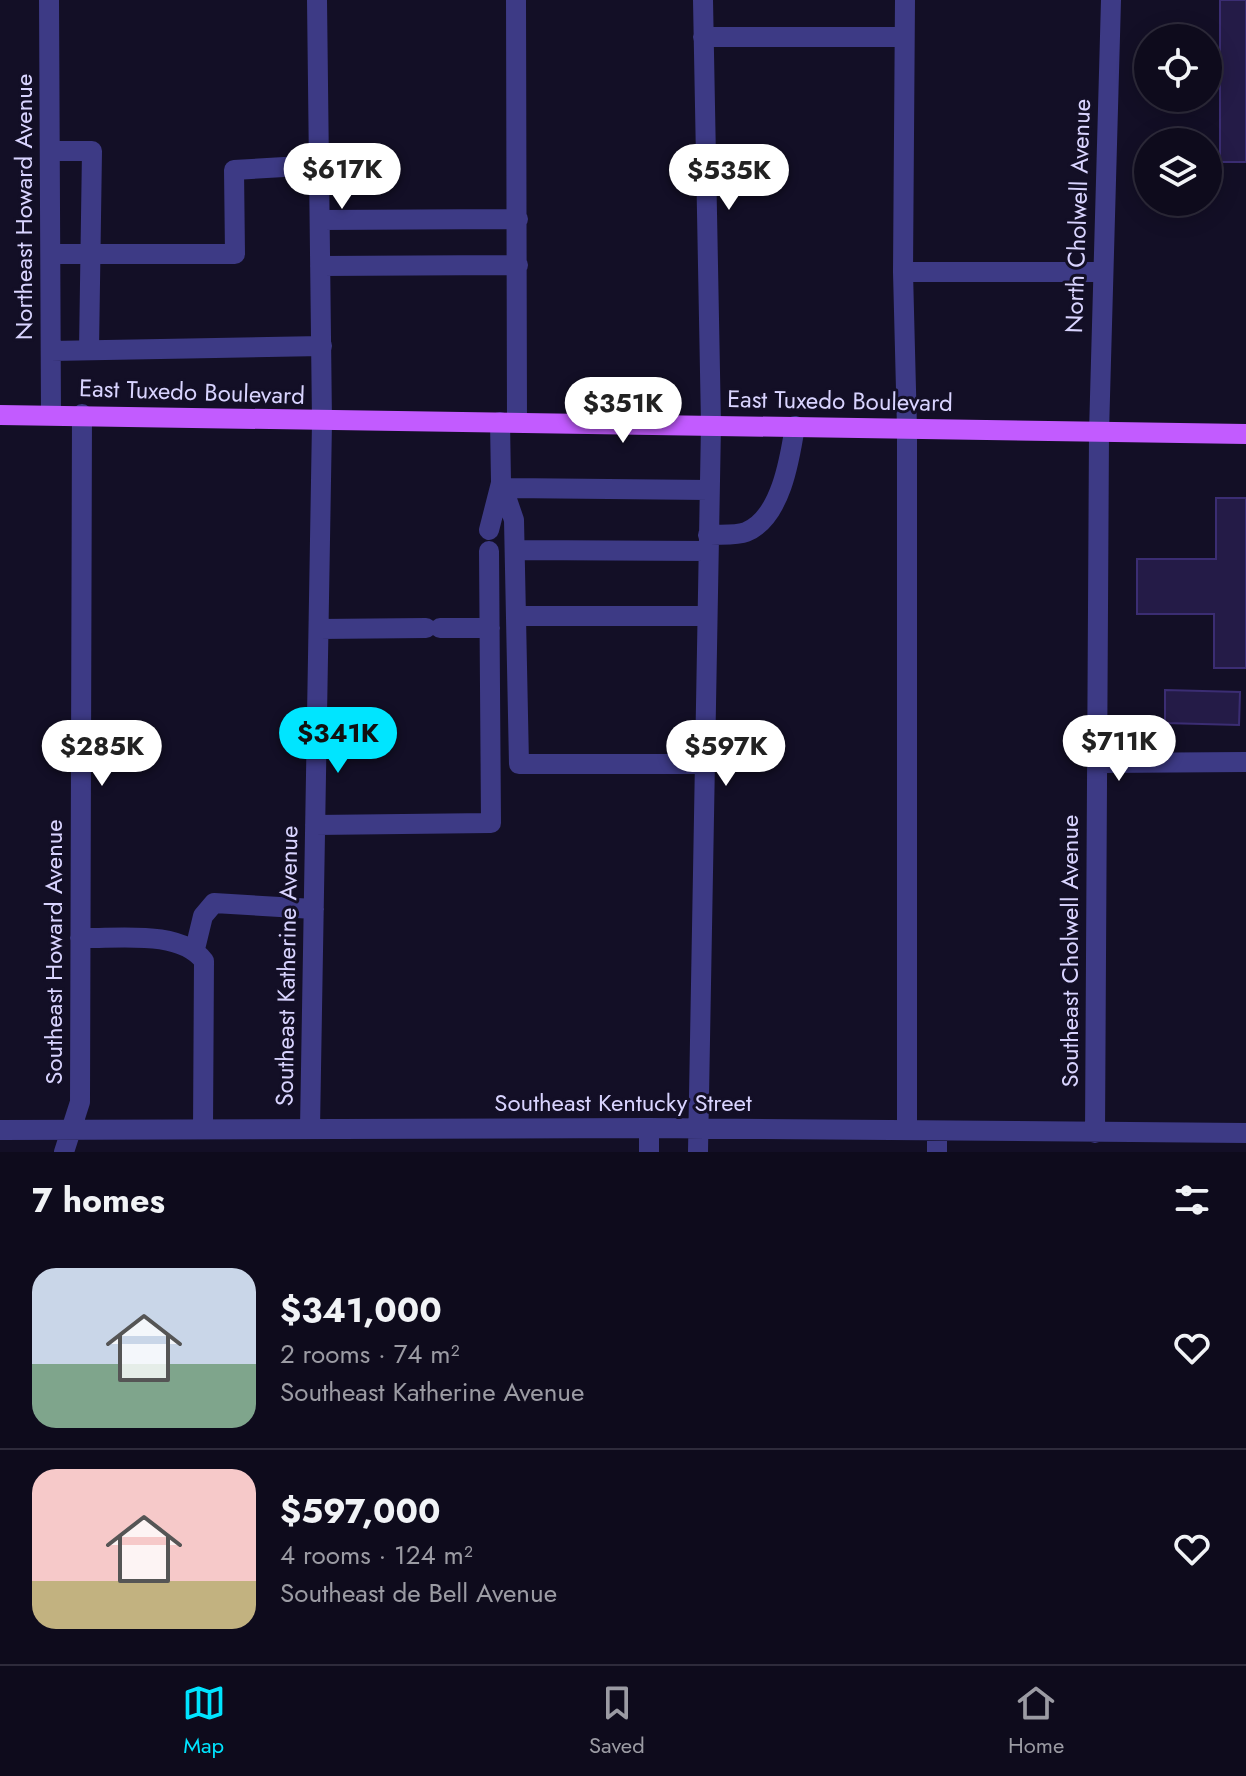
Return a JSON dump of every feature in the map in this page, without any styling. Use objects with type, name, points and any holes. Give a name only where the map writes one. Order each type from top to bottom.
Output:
[{"type":"main road","name":"East Tuxedo Boulevard","points":[[0,415],[1246,434]]},
{"type":"street","name":"Northeast Howard Avenue","points":[[49,0],[51,414]]},
{"type":"street","name":"Southeast Katherine Avenue","points":[[310,1128],[322,422],[317,0]]},
{"type":"street","points":[[489,530],[502,485],[509,422],[518,265],[516,0]]},
{"type":"street","points":[[698,1152],[711,425],[703,0]]},
{"type":"street","points":[[905,0],[903,272],[907,429],[907,1131]]},
{"type":"street","name":"North Cholwell Avenue","points":[[1099,433],[1111,0]]},
{"type":"street","points":[[703,37],[904,37]]},
{"type":"street","points":[[50,151],[92,151],[89,350]]},
{"type":"street","points":[[51,254],[235,254],[234,170],[319,165]]},
{"type":"street","points":[[320,220],[518,219]]},
{"type":"street","points":[[320,266],[518,265]]},
{"type":"street","points":[[903,272],[1102,272]]},
{"type":"street","points":[[51,351],[322,346]]},
{"type":"street","name":"Southeast Howard Avenue","points":[[64,1152],[80,1102],[82,414]]},
{"type":"street","points":[[515,550],[708,543],[746,533],[761,521],[786,480],[795,426]]},
{"type":"street","name":"Southeast Cholwell Avenue","points":[[1095,1133],[1099,433]]},
{"type":"street","points":[[502,485],[709,490]]},
{"type":"street","points":[[502,485],[514,520],[519,764],[705,764]]},
{"type":"street","points":[[315,825],[491,823],[489,551]]},
{"type":"street","points":[[516,616],[707,616]]},
{"type":"street","points":[[319,629],[490,628]]},
{"type":"street","points":[[1098,763],[1246,762]]},
{"type":"street","points":[[195,949],[203,916],[214,903],[314,909]]},
{"type":"street","points":[[80,938],[174,942],[195,949],[204,961],[203,1129]]},
{"type":"street","points":[[649,1128],[649,1152]]},
{"type":"street","name":"Southeast Kentucky Street","points":[[0,1130],[649,1128],[907,1131],[937,1142],[1095,1133],[1173,1143],[1246,1133]]},
{"type":"building","points":[[1220,0],[1246,0],[1246,162],[1222,162]]},
{"type":"building","points":[[1216,498],[1246,498],[1246,668],[1214,668],[1214,614],[1137,614],[1137,559],[1216,559]]},
{"type":"building","points":[[1165,690],[1240,692],[1239,725],[1165,723]]}]
